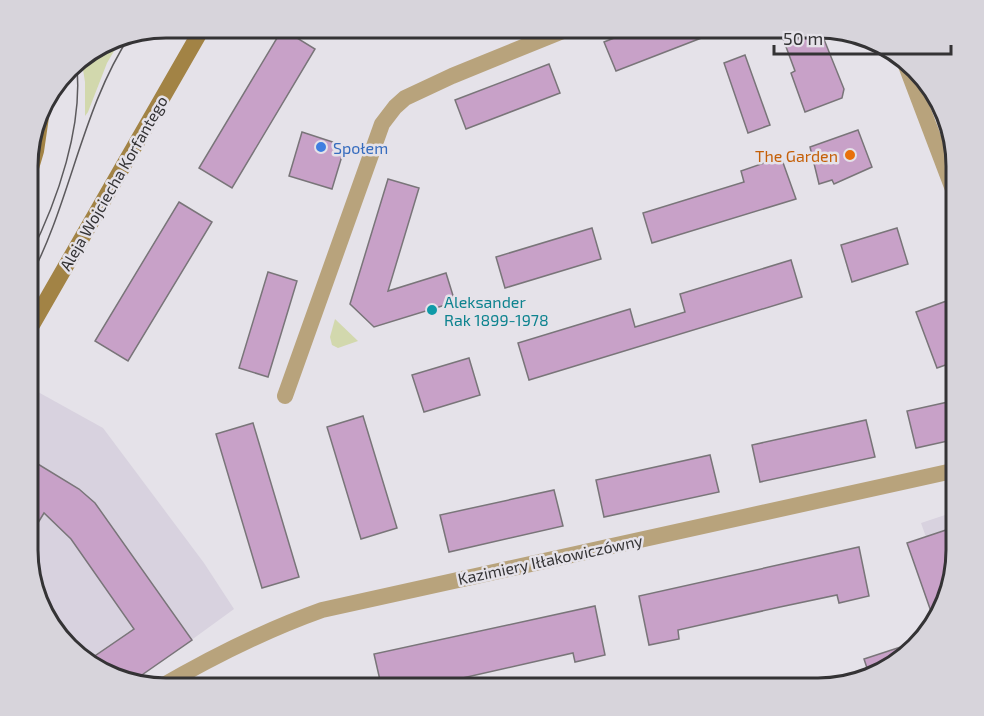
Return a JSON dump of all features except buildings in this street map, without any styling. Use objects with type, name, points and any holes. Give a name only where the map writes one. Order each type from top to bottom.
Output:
[{"type":"main road","name":"Aleja Wojciecha Korfantego","points":[[38,315],[197,38]]},
{"type":"street","points":[[285,396],[382,124],[405,98],[545,38]]},
{"type":"street","points":[[910,76],[946,171]]},
{"type":"street","name":"Kazimiery Iłłakowiczówny","points":[[176,678],[216,654],[283,624],[322,610],[946,472]]},
{"type":"shaded area","points":[[38,392],[103,428],[204,563],[234,609],[142,676],[124,672],[94,657],[69,635],[47,599],[40,575],[38,559]]},
{"type":"shaded area","points":[[946,515],[944,575],[940,592],[931,611],[907,543],[926,537],[921,523]]},
{"type":"green space","points":[[116,48],[107,63],[85,116],[83,68]]},
{"type":"green space","points":[[335,319],[358,341],[338,348],[332,345],[330,337]]},
{"type":"tram line","points":[[38,262],[100,93],[125,44]]},
{"type":"tram line","points":[[38,239],[66,162],[76,110],[77,73]]},
{"type":"place","name":"Społem","points":[[321,147]]},
{"type":"place","name":"The Garden","points":[[850,155]]},
{"type":"place","name":"Aleksander Rak 1899-1978","points":[[432,310]]}]
